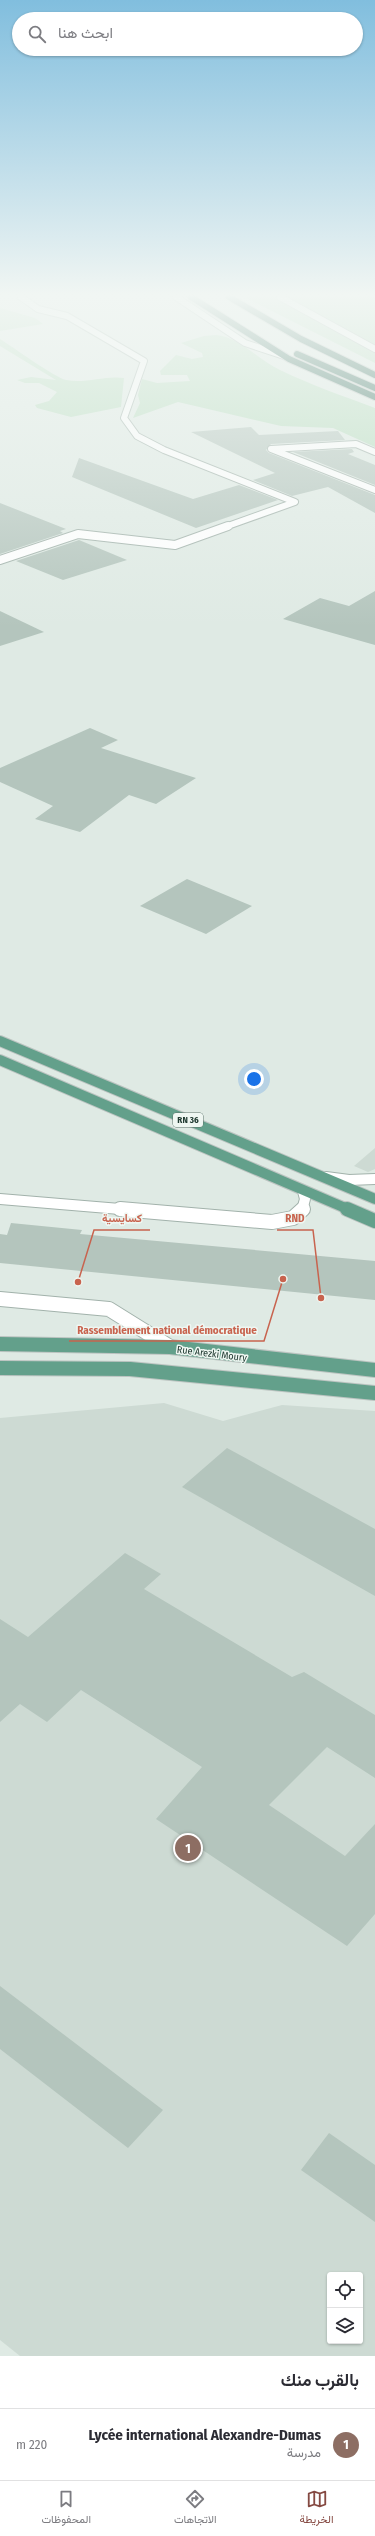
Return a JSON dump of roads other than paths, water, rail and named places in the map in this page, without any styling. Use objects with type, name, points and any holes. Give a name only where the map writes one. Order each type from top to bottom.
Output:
[{"type":"main road","name":"RN 36","points":[[0,1041],[375,1199]]},
{"type":"main road","name":"RN 36","points":[[0,1060],[375,1221]]},
{"type":"main road","name":"RN 36","points":[[303,1191],[375,1230]]},
{"type":"main road","name":"Rue Arezki Moury","points":[[0,1344],[170,1347],[375,1370]]},
{"type":"main road","points":[[0,1368],[130,1369],[375,1393]]},
{"type":"street","points":[[0,560],[78,534],[175,545],[295,502],[164,450],[138,436],[124,418],[128,407]]},
{"type":"street","points":[[375,452],[356,444],[272,449],[375,490]]},
{"type":"street","points":[[319,1176],[349,1180],[375,1180]]},
{"type":"street","points":[[0,1199],[272,1222],[296,1217],[302,1211],[306,1200],[303,1191]]},
{"type":"street","points":[[0,1299],[109,1309],[170,1347]]},
{"type":"place","name":"Rassemblement national démocratique","points":[[283,1279]]},
{"type":"place","name":"كسايسية","points":[[78,1282]]},
{"type":"place","name":"RND","points":[[321,1298]]},
{"type":"place","name":"Lycée international Alexandre-Dumas","points":[[188,1848]]}]
